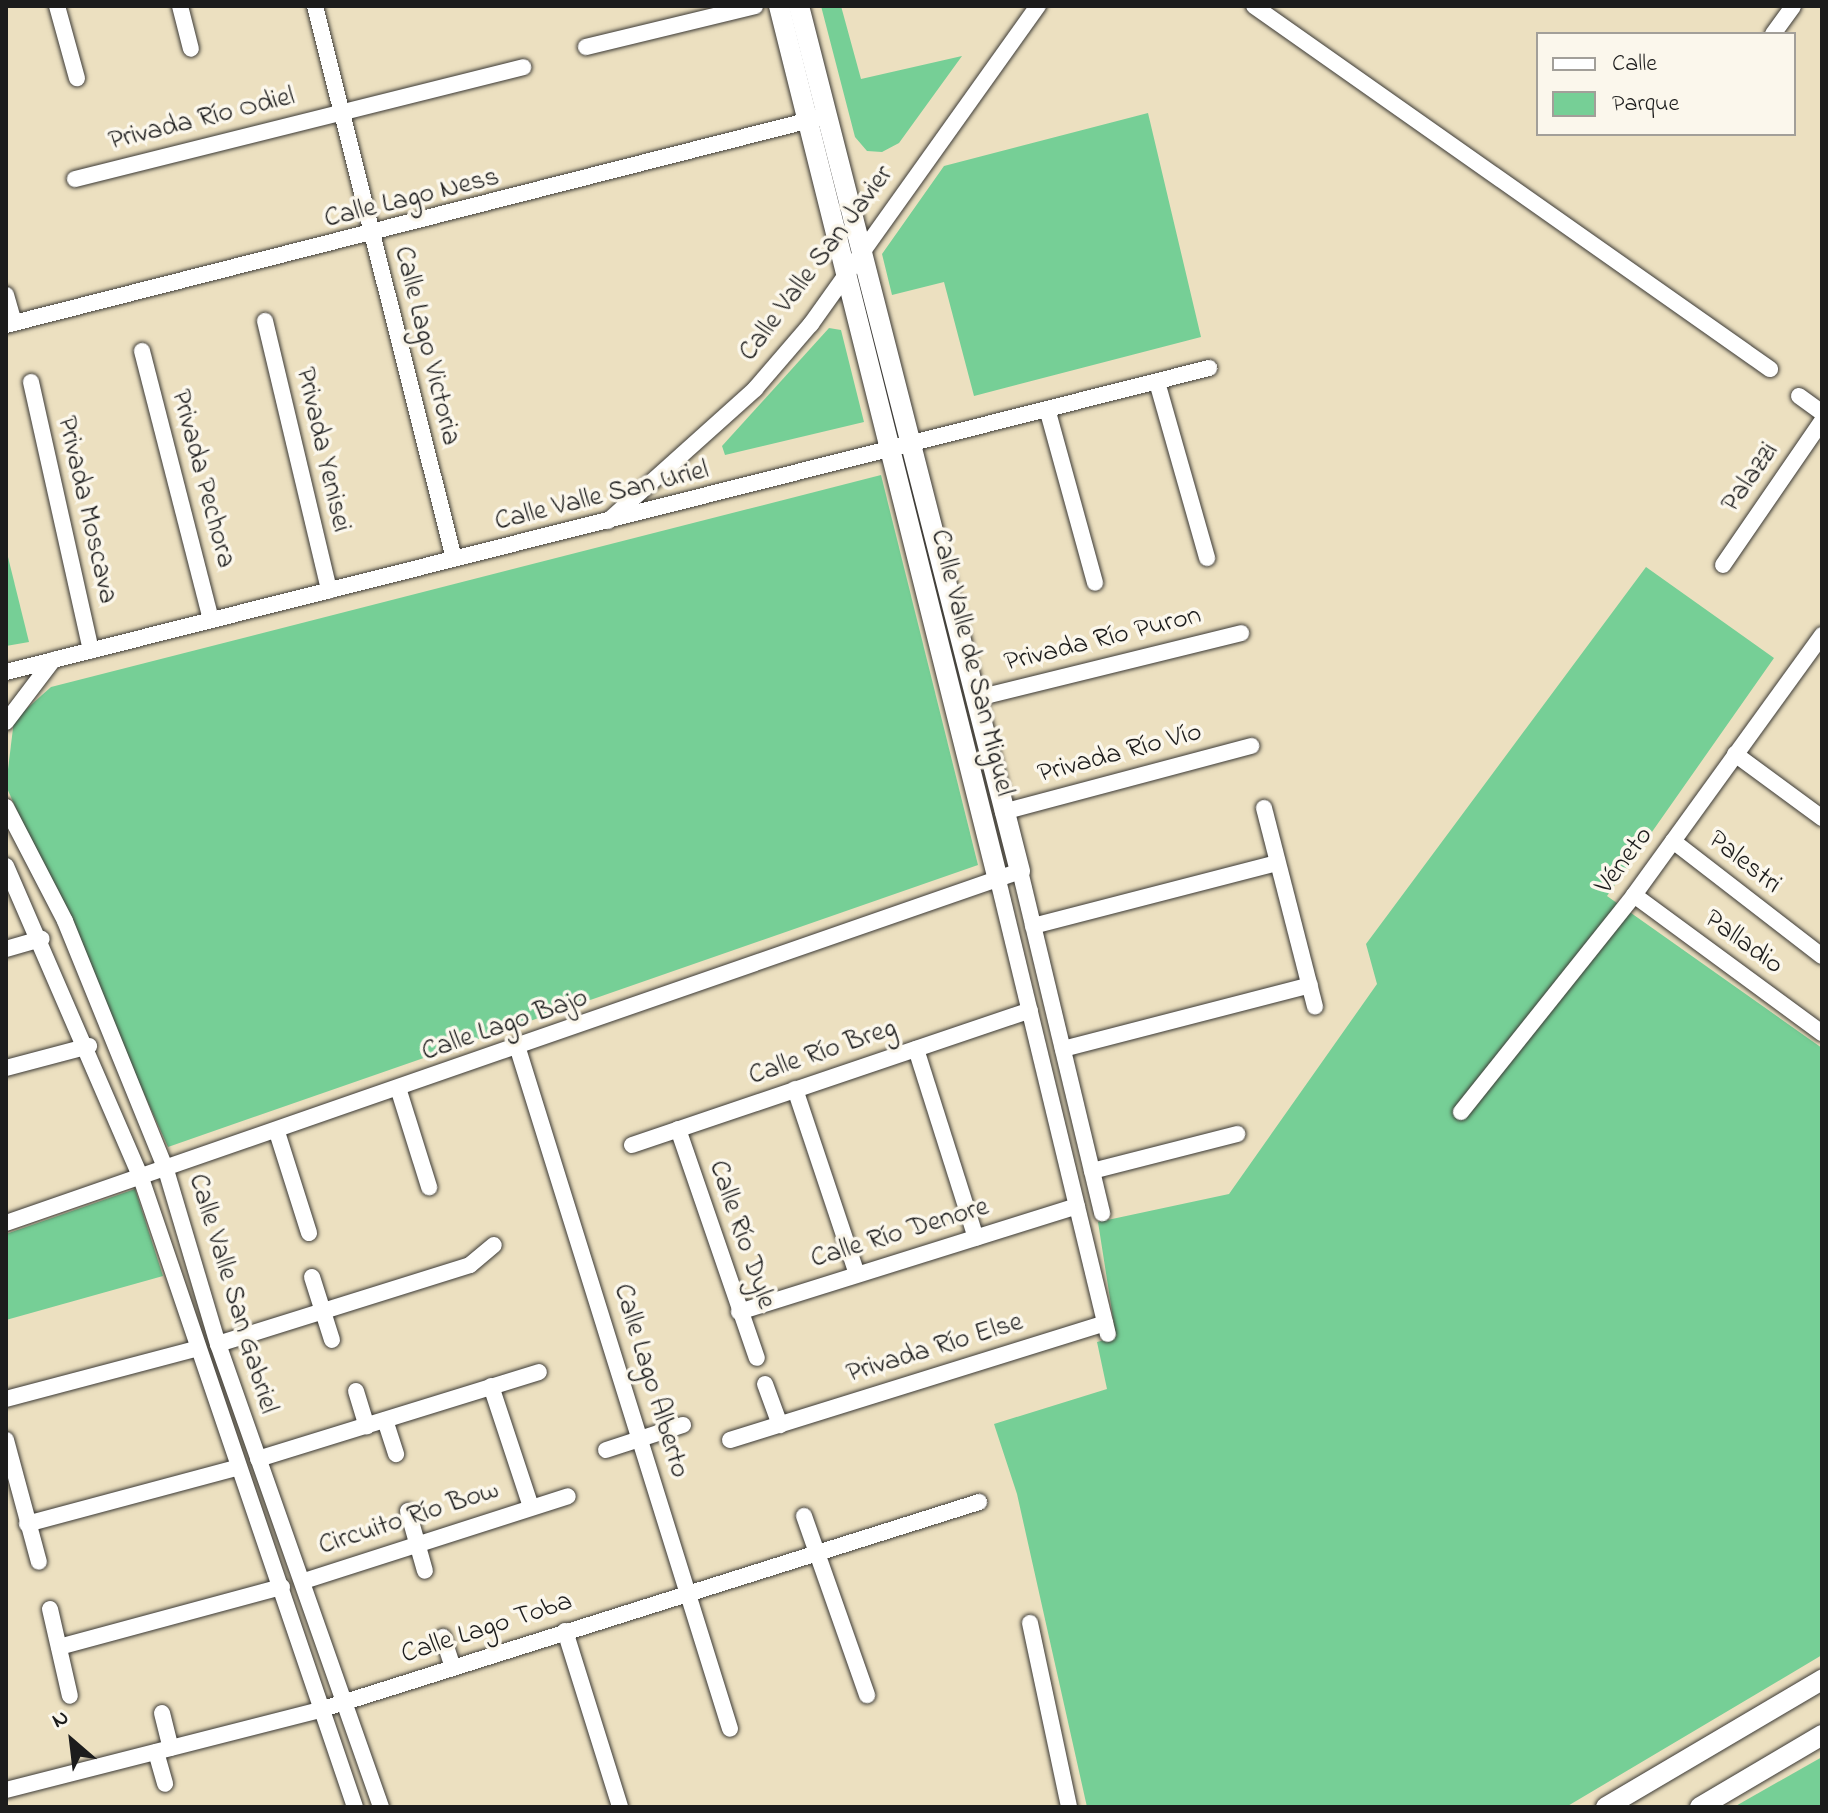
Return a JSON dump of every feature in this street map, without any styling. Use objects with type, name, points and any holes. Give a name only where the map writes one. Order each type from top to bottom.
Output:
[{"type":"street","points":[[57,6],[77,78]]},
{"type":"street","points":[[180,6],[191,49]]},
{"type":"street","name":"Calle Lago Victoria","points":[[315,6],[454,559]]},
{"type":"street","points":[[586,47],[755,6]]},
{"type":"street","name":"Calle Valle de San Miguel","points":[[779,6],[888,453],[998,880],[1106,1328]]},
{"type":"street","name":"Calle Valle de San Miguel","points":[[799,6],[977,698],[1102,1213]]},
{"type":"street","name":"Calle Valle San Javier","points":[[605,524],[755,389],[846,279],[1038,6]]},
{"type":"street","points":[[1254,6],[1770,369]]},
{"type":"street","points":[[1774,32],[1793,6]]},
{"type":"street","name":"Privada Río Odiel","points":[[75,179],[523,67]]},
{"type":"street","name":"Calle Lago Ness","points":[[10,324],[372,238],[829,115]]},
{"type":"street","points":[[6,295],[10,324]]},
{"type":"street","name":"Privada Yenisei","points":[[265,321],[329,590]]},
{"type":"street","name":"Privada Pechora","points":[[142,351],[211,619]]},
{"type":"street","name":"Calle Valle San Uriel","points":[[10,669],[912,447],[1209,368]]},
{"type":"street","name":"Privada Moscava","points":[[31,382],[91,650]]},
{"type":"street","points":[[1157,382],[1207,558]]},
{"type":"street","points":[[1799,396],[1822,413]]},
{"type":"street","points":[[1048,412],[1095,583]]},
{"type":"street","name":"Palazzi","points":[[1723,565],[1822,421]]},
{"type":"street","name":"Privada Río Puron","points":[[977,698],[1241,633]]},
{"type":"street","name":"Véneto","points":[[1461,1112],[1634,895],[1822,635]]},
{"type":"street","points":[[6,722],[53,660]]},
{"type":"street","name":"Privada Río Vío","points":[[1003,812],[1251,746]]},
{"type":"street","points":[[1735,754],[1822,818]]},
{"type":"street","name":"Calle Valle San Gabriel","points":[[6,807],[71,935],[166,1170],[218,1344],[349,1700],[381,1807]]},
{"type":"street","points":[[1264,808],[1315,1007]]},
{"type":"street","name":"Palestri","points":[[1673,841],[1822,956]]},
{"type":"street","points":[[1033,926],[1277,863]]},
{"type":"street","name":"Calle Valle San Gabriel","points":[[6,866],[89,1046],[141,1178],[195,1349],[282,1587],[355,1807]]},
{"type":"street","name":"Calle Lago Bajo","points":[[6,1223],[399,1091],[1020,871]]},
{"type":"street","name":"Palladio","points":[[1634,895],[1822,1033]]},
{"type":"street","points":[[6,949],[42,939]]},
{"type":"street","points":[[1063,1049],[1310,985]]},
{"type":"street","name":"Calle Río Breg","points":[[632,1145],[1030,1010]]},
{"type":"street","points":[[6,1068],[89,1046]]},
{"type":"street","name":"Calle Lago Alberto","points":[[518,1049],[730,1729]]},
{"type":"street","points":[[916,1049],[976,1238]]},
{"type":"street","points":[[795,1089],[857,1274]]},
{"type":"street","points":[[399,1091],[429,1187]]},
{"type":"street","name":"Calle Río Dyle","points":[[678,1129],[757,1358]]},
{"type":"street","points":[[277,1132],[309,1233]]},
{"type":"street","points":[[1092,1171],[1237,1134]]},
{"type":"street","name":"Calle Río Denore","points":[[739,1312],[1077,1206]]},
{"type":"street","points":[[218,1344],[470,1265],[494,1245]]},
{"type":"street","points":[[312,1277],[332,1340]]},
{"type":"street","name":"Privada Río Else","points":[[730,1440],[1106,1328]]},
{"type":"street","points":[[6,1399],[195,1349]]},
{"type":"street","points":[[258,1459],[539,1372]]},
{"type":"street","points":[[765,1384],[780,1425]]},
{"type":"street","name":"Circuito Río Bow","points":[[491,1386],[531,1507]]},
{"type":"street","points":[[356,1391],[367,1426]]},
{"type":"street","points":[[385,1420],[396,1454]]},
{"type":"street","points":[[606,1450],[683,1425]]},
{"type":"street","points":[[6,1440],[8,1460],[39,1562]]},
{"type":"street","points":[[27,1524],[236,1468]]},
{"type":"street","name":"Circuito Río Bow","points":[[304,1581],[417,1541],[568,1496]]},
{"type":"street","name":"Calle Lago Toba","points":[[6,1790],[323,1709],[979,1502]]},
{"type":"street","points":[[408,1511],[425,1571]]},
{"type":"street","points":[[804,1516],[867,1695]]},
{"type":"street","points":[[59,1647],[282,1587]]},
{"type":"street","points":[[50,1609],[70,1696]]},
{"type":"street","points":[[1030,1623],[1069,1807]]},
{"type":"street","points":[[565,1631],[620,1807]]},
{"type":"street","points":[[443,1637],[453,1667]]},
{"type":"street","points":[[1606,1807],[1822,1680]]},
{"type":"street","points":[[162,1713],[165,1784]]},
{"type":"street","points":[[1700,1807],[1822,1735]]},
{"type":"green space","points":[[821,6],[841,6],[861,79],[962,56],[899,143],[882,152],[867,151],[855,137]]},
{"type":"green space","points":[[1148,113],[1201,337],[974,396],[944,282],[892,295],[882,254],[944,166]]},
{"type":"green space","points":[[829,328],[841,330],[864,422],[725,455],[722,446]]},
{"type":"green space","points":[[881,475],[978,865],[168,1147],[6,786],[14,720],[51,687]]},
{"type":"green space","points":[[6,549],[29,642],[6,646]]},
{"type":"green space","points":[[1646,567],[1774,658],[1607,896],[1822,1048],[1822,1655],[1566,1807],[1087,1807],[1017,1494],[994,1424],[1107,1389],[1097,1342],[1116,1337],[1098,1222],[1229,1194],[1377,984],[1366,944]]},
{"type":"green space","points":[[135,1189],[163,1276],[6,1320],[6,1234]]},
{"type":"green space","points":[[1822,1757],[1822,1807],[1734,1807]]}]
